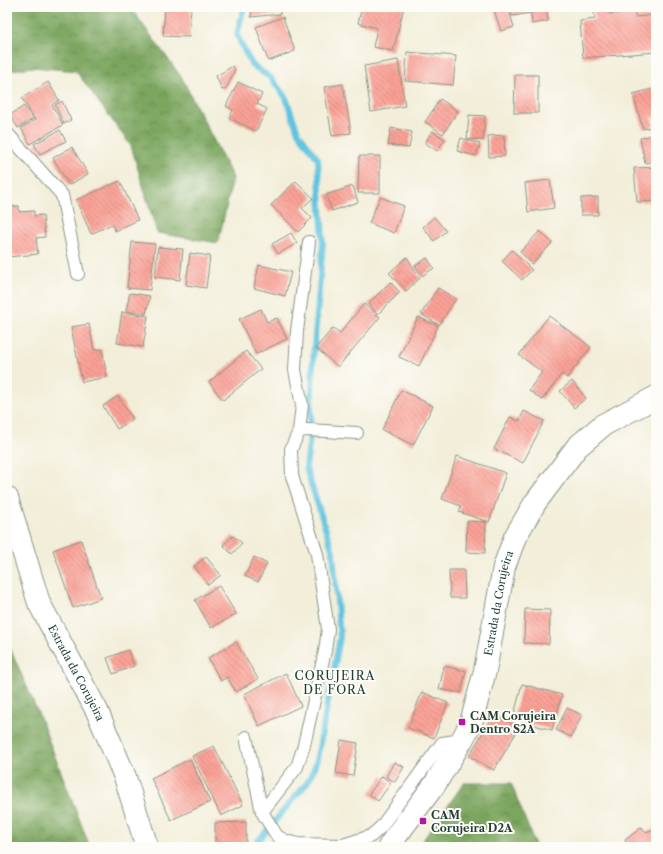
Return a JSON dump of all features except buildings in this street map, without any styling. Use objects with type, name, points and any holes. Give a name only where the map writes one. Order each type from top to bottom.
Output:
[{"type":"street","name":"Estrada da Corujeira","points":[[389,847],[435,784],[471,723],[485,671],[504,567],[515,537],[535,503],[577,447],[603,424],[656,397]]},
{"type":"street","name":"Estrada da Corujeira","points":[[7,498],[39,603],[97,711],[125,777],[147,847]]},
{"type":"lane","points":[[7,133],[62,195],[78,274]]},
{"type":"lane","points":[[262,812],[297,767],[304,745],[328,629],[317,554],[292,476],[291,450],[304,431],[302,404],[296,370],[297,331],[309,242]]},
{"type":"lane","points":[[304,431],[356,433]]},
{"type":"lane","points":[[246,738],[262,812],[277,836],[286,841],[299,844],[343,845],[371,836],[381,827],[442,743],[462,740]]},
{"type":"green space","points":[[7,7],[130,7],[182,78],[233,178],[218,243],[157,233],[131,146],[76,71],[32,67],[7,71]]},
{"type":"green space","points":[[7,641],[39,715],[90,847],[7,847]]},
{"type":"green space","points":[[464,783],[511,783],[536,847],[418,847]]},
{"type":"waterway","points":[[244,7],[237,35],[244,50],[252,65],[271,78],[286,98],[298,132],[318,159],[323,242],[313,360],[310,437],[306,468],[333,552],[340,637],[316,764],[307,783],[253,847]]},
{"type":"place","name":"CAM Corujeira Dentro S2A","points":[[462,722]]},
{"type":"place","name":"CAM Corujeira D2A","points":[[423,821]]},
{"type":"district","name":"CORUJEIRA DE FORA","points":[[335,683]]}]
